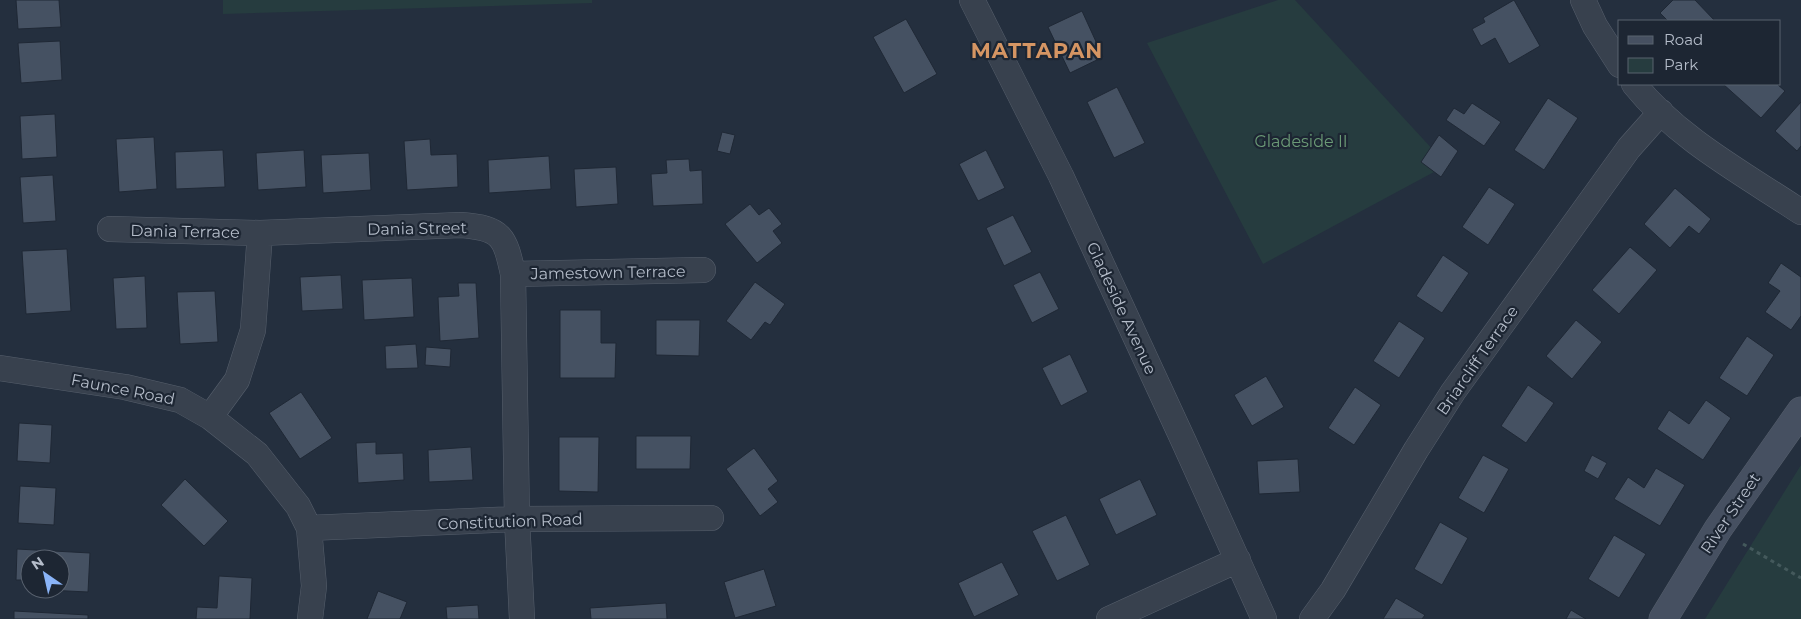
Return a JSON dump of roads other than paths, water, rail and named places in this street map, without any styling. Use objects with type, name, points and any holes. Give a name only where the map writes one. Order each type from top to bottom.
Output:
[{"type":"main road","name":"River Street","points":[[1663,619],[1718,529],[1801,411]]},
{"type":"street","name":"Gladeside Avenue","points":[[972,0],[1061,176],[1264,619]]},
{"type":"street","points":[[1583,0],[1595,26],[1618,62]]},
{"type":"street","points":[[1635,85],[1661,112],[1697,143],[1801,212]]},
{"type":"street","name":"Briarcliff Terrace","points":[[1312,619],[1333,590],[1416,450],[1453,392],[1629,148],[1661,112]]},
{"type":"street","name":"Dania Street","points":[[260,233],[461,225],[483,227],[497,234],[507,249],[513,274],[516,519],[522,619]]},
{"type":"street","name":"Dania Terrace","points":[[110,229],[260,233]]},
{"type":"street","points":[[210,416],[237,380],[253,330],[260,233]]},
{"type":"street","name":"Jamestown Terrace","points":[[513,274],[703,270]]},
{"type":"street","name":"Faunce Road","points":[[0,368],[125,387],[180,400],[210,416],[257,454],[298,506],[309,528],[314,586],[310,619]]},
{"type":"street","name":"Constitution Road","points":[[309,528],[516,519],[711,518]]},
{"type":"street","points":[[1110,619],[1238,560]]},
{"type":"district","name":"MATTAPAN","points":[[1037,51]]},
{"type":"park label","name":"Gladeside II","points":[[1301,141]]}]
